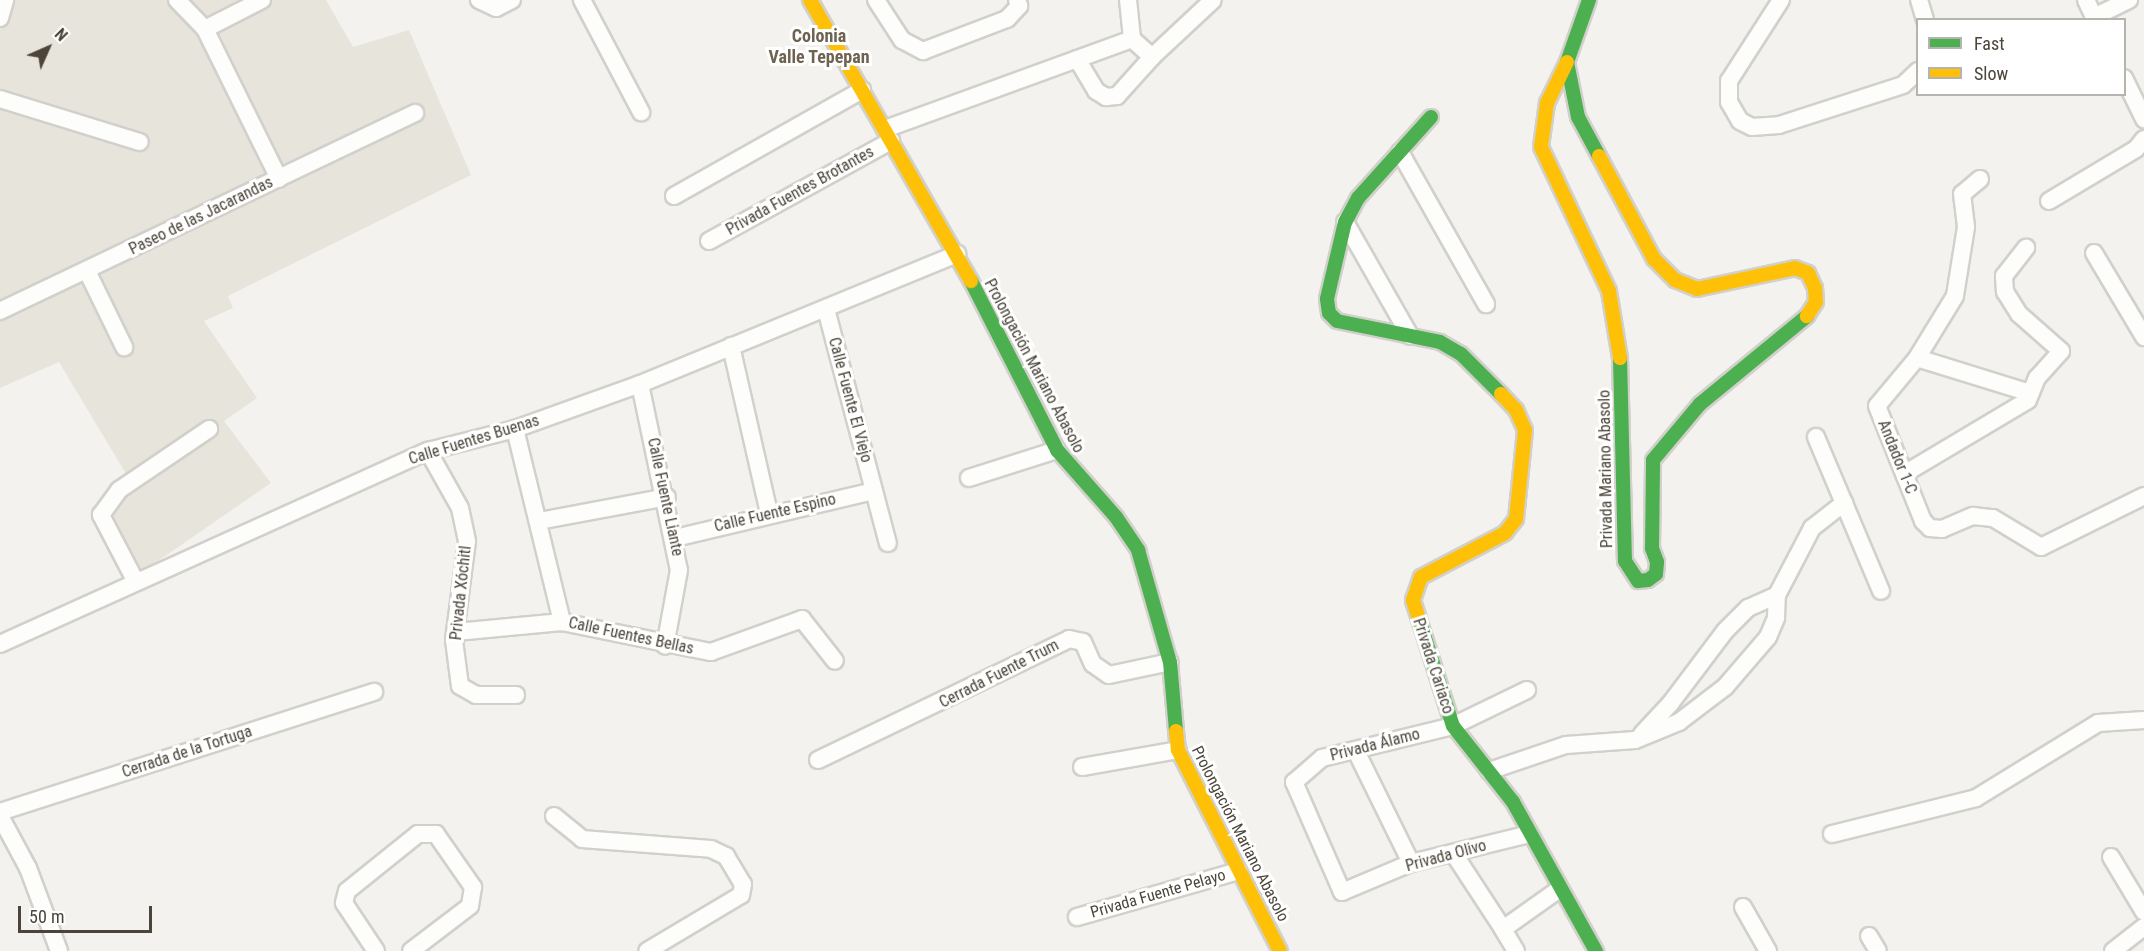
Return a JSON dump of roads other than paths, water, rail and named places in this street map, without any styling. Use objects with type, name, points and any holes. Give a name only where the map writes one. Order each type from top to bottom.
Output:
[{"type":"street","points":[[0,18],[6,0]]},
{"type":"street","name":"Paseo de las Jacarandas","points":[[0,311],[279,179],[205,29],[177,0]]},
{"type":"street","points":[[205,29],[243,4],[262,0]]},
{"type":"street","points":[[479,0],[496,8],[512,0]]},
{"type":"street","points":[[582,0],[641,112]]},
{"type":"street","name":"Prolongación Mariano Abasolo","points":[[810,0],[957,254],[1057,450],[1116,517],[1138,550],[1170,662],[1178,750],[1280,951]]},
{"type":"street","points":[[876,0],[902,40],[923,51],[1007,19],[1019,6],[1017,0]]},
{"type":"street","points":[[1128,0],[1132,39],[1152,57]]},
{"type":"street","points":[[1077,59],[1096,91],[1106,97],[1117,96],[1152,57],[1213,0]]},
{"type":"street","name":"Privada Mariano Abasolo","points":[[1567,62],[1578,117],[1607,179],[1654,259],[1675,280],[1697,289],[1795,268],[1808,273],[1815,288],[1816,302],[1806,318],[1700,404],[1653,460],[1652,548],[1658,562],[1656,574],[1648,580],[1638,581],[1624,561],[1618,335],[1609,291],[1541,147],[1547,103],[1567,62],[1589,0]]},
{"type":"street","points":[[1781,0],[1729,81],[1729,102],[1740,121],[1752,127],[1779,124],[1903,85],[1916,72]]},
{"type":"street","points":[[1919,0],[1924,18]]},
{"type":"street","points":[[2086,0],[2095,18],[2129,0]]},
{"type":"street","name":"Privada Fuentes Brotantes","points":[[709,241],[888,135],[1132,39]]},
{"type":"street","points":[[2126,82],[2144,118]]},
{"type":"street","points":[[674,196],[862,90]]},
{"type":"street","points":[[0,99],[140,142]]},
{"type":"street","points":[[279,179],[415,113]]},
{"type":"street","points":[[1410,336],[1337,321],[1329,313],[1327,299],[1346,222],[1358,198],[1431,117]]},
{"type":"street","points":[[2049,201],[2136,149],[2144,139]]},
{"type":"street","points":[[1400,152],[1486,304]]},
{"type":"street","name":"Andador 1-C","points":[[1980,179],[1962,194],[1966,227],[1955,296],[1917,358],[1877,406],[1904,474],[1930,528],[1973,516],[1993,518],[2041,547],[2144,496]]},
{"type":"street","points":[[1346,222],[1410,336]]},
{"type":"street","points":[[1904,474],[2028,400],[2037,378],[2061,351],[2019,314],[2005,292],[2004,276],[2026,248]]},
{"type":"street","points":[[2094,253],[2144,337]]},
{"type":"street","name":"Calle Fuentes Buenas","points":[[0,644],[428,451],[515,429],[640,384],[957,254]]},
{"type":"street","points":[[87,271],[124,347]]},
{"type":"street","name":"Calle Fuente El Viejo","points":[[826,309],[888,543]]},
{"type":"street","name":"Privada Cariaco","points":[[1410,336],[1461,354],[1516,410],[1525,430],[1521,504],[1505,533],[1421,577],[1415,586],[1413,600],[1453,726],[1489,771],[1529,834],[1558,890],[1596,951]]},
{"type":"street","points":[[731,346],[769,513]]},
{"type":"street","points":[[1917,358],[2030,393]]},
{"type":"street","name":"Calle Fuente Liante","points":[[640,384],[667,497],[680,570],[665,646]]},
{"type":"street","points":[[136,582],[101,515],[118,490],[209,429]]},
{"type":"street","name":"Calle Fuentes Bellas","points":[[515,429],[562,622],[665,646],[711,652],[802,619],[834,661]]},
{"type":"street","points":[[1816,437],[1881,591]]},
{"type":"street","points":[[969,478],[1057,450]]},
{"type":"street","name":"Privada Xóchitl","points":[[428,451],[460,508],[467,540],[456,632],[460,686],[476,695],[516,695]]},
{"type":"street","name":"Calle Fuente Espino","points":[[675,538],[769,513],[874,490]]},
{"type":"street","points":[[539,521],[667,497]]},
{"type":"street","points":[[1489,771],[1566,745],[1635,740],[1679,722],[1748,666],[1776,618],[1777,595],[1812,528],[1844,502]]},
{"type":"street","points":[[1635,740],[1670,704],[1725,631],[1748,608],[1777,595]]},
{"type":"street","points":[[456,632],[562,622]]},
{"type":"street","name":"Cerrada Fuente Trum","points":[[818,760],[1069,639],[1083,642],[1100,672],[1109,675],[1170,662]]},
{"type":"street","name":"Privada Álamo","points":[[1294,782],[1322,758],[1453,726],[1527,690]]},
{"type":"street","name":"Cerrada de la Tortuga","points":[[0,814],[374,692]]},
{"type":"street","points":[[1832,834],[1976,798],[2098,723],[2144,720]]},
{"type":"street","points":[[1082,767],[1178,750]]},
{"type":"street","points":[[1356,751],[1411,863]]},
{"type":"street","name":"Privada Olivo","points":[[1294,782],[1342,892],[1411,863],[1529,834]]},
{"type":"street","points":[[0,814],[28,868],[59,951]]},
{"type":"street","points":[[554,816],[582,840],[711,849],[726,856],[743,884],[741,895],[646,951]]},
{"type":"street","points":[[376,951],[344,903],[347,891],[418,834],[436,834],[473,887],[470,906],[411,951]]},
{"type":"street","points":[[1454,854],[1516,951]]},
{"type":"street","points":[[2111,857],[2144,912]]},
{"type":"street","name":"Privada Fuente Pelayo","points":[[1077,917],[1239,871]]},
{"type":"street","points":[[1503,929],[1558,890]]},
{"type":"street","points":[[1743,907],[1768,951]]},
{"type":"street","points":[[2113,951],[2144,927]]},
{"type":"street","points":[[1869,936],[1878,951]]},
{"type":"district","name":"Colonia Valle Tepepan","points":[[819,47]]}]
